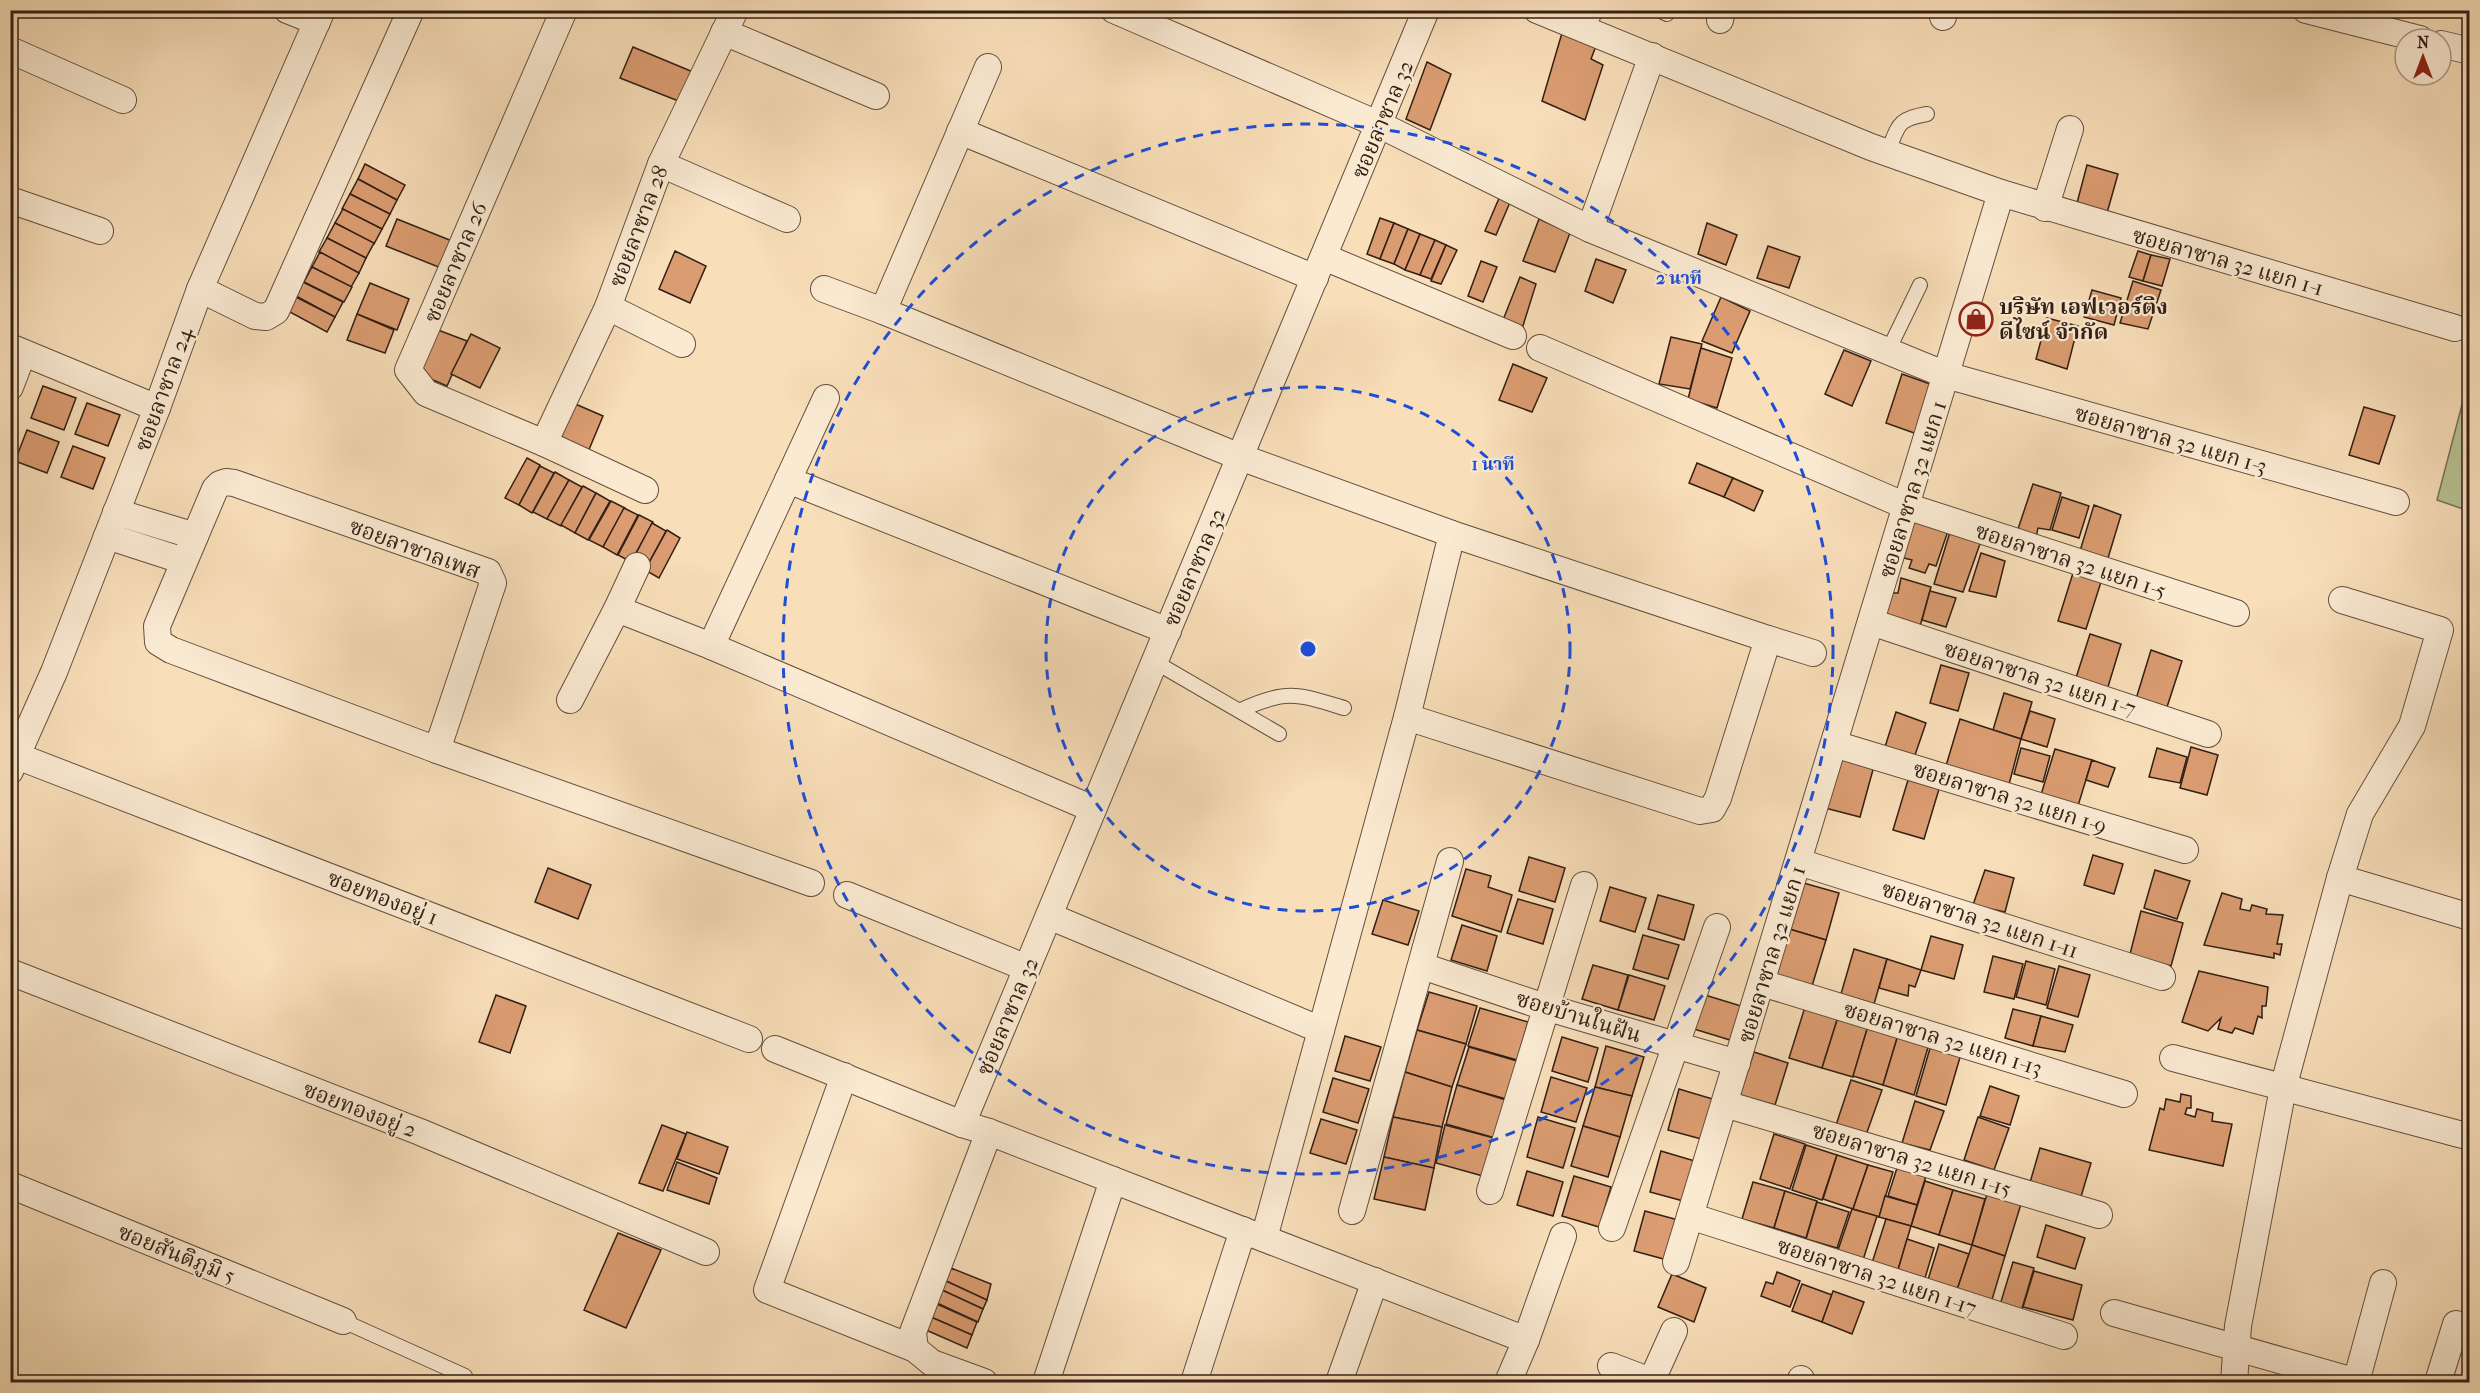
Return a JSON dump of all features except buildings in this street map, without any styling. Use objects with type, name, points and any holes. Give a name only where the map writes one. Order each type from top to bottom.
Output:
[{"type":"street","points":[[287,10],[320,16]]},
{"type":"street","points":[[200,289],[255,316],[266,317],[276,311],[411,10]]},
{"type":"street","name":"ซอยลาซาล 26","points":[[544,443],[426,393],[408,370],[564,10]]},
{"type":"street","name":"ซอยลาซาล 32 แยก 1-3","points":[[1114,10],[1380,125],[1590,229],[1946,375],[2396,502]]},
{"type":"street","name":"ซอยลาซาล 32","points":[[962,1124],[1426,10]]},
{"type":"street","points":[[1537,10],[1591,20],[1652,56],[1887,153],[2001,193]]},
{"type":"street","points":[[2306,10],[2393,32]]},
{"type":"street","name":"ซอยลาซาล 24","points":[[14,764],[54,672],[157,408],[200,289],[320,16]]},
{"type":"street","points":[[729,21],[876,96]]},
{"type":"street","name":"ซอยลาซาล 28","points":[[544,443],[608,307],[661,164],[729,21]]},
{"type":"street","points":[[2453,47],[2469,51]]},
{"type":"street","points":[[10,50],[123,100]]},
{"type":"street","points":[[1590,229],[1652,56]]},
{"type":"street","points":[[883,310],[988,67]]},
{"type":"street","points":[[2045,207],[2070,129]]},
{"type":"street","points":[[960,131],[1319,267],[1513,336]]},
{"type":"street","points":[[661,164],[787,219]]},
{"type":"street","name":"ซอยลาซาล 32 แยก 1-1","points":[[2001,193],[2455,328]]},
{"type":"street","name":"ซอยลาซาล 32 แยก 1","points":[[1676,1262],[2001,193]]},
{"type":"street","points":[[10,200],[100,231]]},
{"type":"street","points":[[824,289],[883,310],[1240,458],[1452,534],[1813,653]]},
{"type":"street","points":[[608,307],[682,344]]},
{"type":"street","name":"ซอยลาซาล 32 แยก 1-5","points":[[1540,348],[1906,506],[2236,614]]},
{"type":"street","points":[[10,387],[17,350],[157,408]]},
{"type":"street","points":[[711,646],[825,398]]},
{"type":"street","points":[[544,443],[645,490]]},
{"type":"street","points":[[788,480],[1167,631]]},
{"type":"street","name":"ซอยลาซาลเพส","points":[[437,750],[493,583],[488,572],[234,483],[220,484],[215,489],[157,626],[158,642],[171,650],[437,750],[811,883]]},
{"type":"street","points":[[116,512],[195,536]]},
{"type":"street","points":[[1194,1383],[1254,1234],[1322,1030],[1407,717],[1452,534]]},
{"type":"street","points":[[107,536],[184,561]]},
{"type":"street","points":[[570,700],[637,566]]},
{"type":"street","points":[[2234,1383],[2238,1326],[2283,1088],[2340,878],[2360,814],[2412,726],[2440,630],[2342,600]]},
{"type":"street","points":[[616,609],[711,646],[1093,809]]},
{"type":"street","name":"ซอยลาซาล 32 แยก 1-7","points":[[1871,622],[2208,734]]},
{"type":"street","points":[[1407,717],[1700,811],[1712,809],[1718,798],[1768,639]]},
{"type":"street","name":"ซอยลาซาล 32 แยก 1-9","points":[[1834,744],[2185,850]]},
{"type":"street","name":"ซอยทองอยู่ 1","points":[[14,764],[749,1039]]},
{"type":"street","points":[[1352,1211],[1450,861]]},
{"type":"street","name":"ซอยลาซาล 32 แยก 1-11","points":[[1799,862],[2162,977]]},
{"type":"street","points":[[2340,878],[2469,917]]},
{"type":"street","points":[[1490,1191],[1584,885]]},
{"type":"street","points":[[847,895],[1027,968]]},
{"type":"street","points":[[1049,916],[1322,1030]]},
{"type":"street","points":[[1612,1228],[1717,927]]},
{"type":"street","name":"ซอยบ้านในฝัน","points":[[1422,966],[1545,1007],[1737,1063]]},
{"type":"street","name":"ซอยทองอยู่ 2","points":[[10,972],[420,1132],[706,1252]]},
{"type":"street","name":"ซอยลาซาล 32 แยก 1-13","points":[[1762,983],[2124,1094]]},
{"type":"street","points":[[775,1049],[962,1124],[989,1132],[1526,1340]]},
{"type":"street","points":[[2173,1058],[2469,1137]]},
{"type":"street","points":[[844,1076],[767,1290],[915,1349],[932,1363],[984,1383]]},
{"type":"street","name":"ซอยลาซาล 32 แยก 1-15","points":[[1725,1104],[2099,1215]]},
{"type":"street","points":[[915,1349],[914,1332],[989,1132]]},
{"type":"street","points":[[1046,1383],[1113,1180]]},
{"type":"street","name":"ซอยสันติภูมิ 5","points":[[10,1185],[343,1320]]},
{"type":"street","name":"ซอยลาซาล 32 แยก 1-17","points":[[1690,1216],[2064,1336]]},
{"type":"street","points":[[1508,1383],[1563,1236]]},
{"type":"street","points":[[1339,1383],[1375,1281]]},
{"type":"street","points":[[2114,1313],[2357,1382],[2383,1283]]},
{"type":"street","points":[[2438,1383],[2456,1324]]},
{"type":"street","points":[[1611,1366],[1652,1382],[1674,1331]]},
{"type":"lane","points":[[1887,153],[1900,124],[1908,117],[1927,114]]},
{"type":"lane","points":[[1888,351],[1920,285]]},
{"type":"lane","points":[[1155,662],[1279,734]]},
{"type":"lane","points":[[1241,710],[1262,700],[1280,696],[1304,695],[1344,708]]},
{"type":"lane","points":[[343,1320],[465,1376],[462,1383]]},
{"type":"green space","points":[[2469,378],[2470,511],[2437,500]]},
{"type":"place","name":"บริษัท เอฟเวอร์ติง ดีไซน์ จำกัด","points":[[1976,319]]}]
